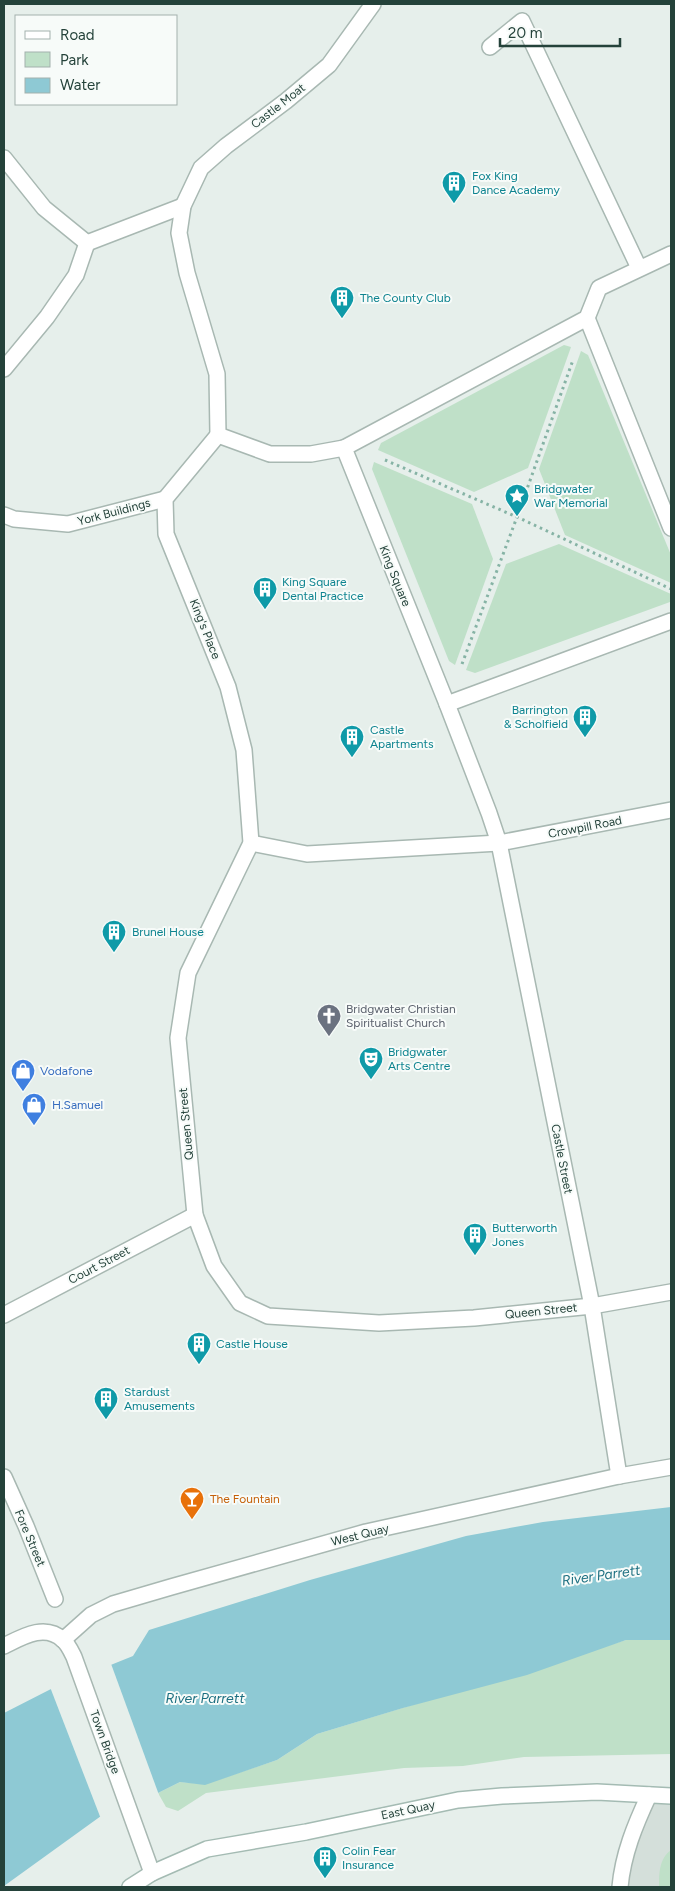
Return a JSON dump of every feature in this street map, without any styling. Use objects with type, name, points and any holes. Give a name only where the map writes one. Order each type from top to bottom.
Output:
[{"type":"street","name":"Castle Moat","points":[[218,435],[217,374],[187,273],[179,233],[183,206],[202,168],[226,146],[286,101],[329,65],[373,4]]},
{"type":"street","points":[[490,47],[522,21],[639,268]]},
{"type":"street","points":[[4,158],[44,208],[87,243]]},
{"type":"street","points":[[4,369],[47,317],[76,274],[87,243],[183,206]]},
{"type":"street","points":[[165,499],[218,435],[270,454],[311,454],[344,448],[587,318],[599,288],[671,254]]},
{"type":"street","points":[[587,318],[671,528]]},
{"type":"street","name":"King Square","points":[[344,448],[490,813],[499,843]]},
{"type":"street","name":"York Buildings","points":[[4,515],[14,519],[68,524],[165,499]]},
{"type":"street","name":"King's Place","points":[[165,499],[166,534],[228,687],[240,732],[244,750],[250,843]]},
{"type":"street","points":[[447,704],[671,621]]},
{"type":"street","name":"Crowpill Road","points":[[499,843],[671,810]]},
{"type":"street","points":[[250,843],[307,854],[499,843]]},
{"type":"street","name":"Queen Street","points":[[250,843],[188,973],[178,1038],[195,1214],[214,1266],[240,1303],[268,1316],[378,1323],[474,1318],[592,1306],[671,1292]]},
{"type":"street","name":"Castle Street","points":[[499,843],[592,1306],[619,1476]]},
{"type":"street","name":"Court Street","points":[[4,1315],[195,1214]]},
{"type":"street","name":"West Quay","points":[[63,1640],[91,1615],[113,1604],[366,1532],[619,1476],[671,1467]]},
{"type":"street","name":"Fore Street","points":[[4,1477],[55,1599]]},
{"type":"street","points":[[4,1646],[31,1633],[49,1632],[63,1640]]},
{"type":"street","name":"Town Bridge","points":[[63,1640],[74,1657],[154,1880]]},
{"type":"street","name":"East Quay","points":[[130,1887],[154,1880],[206,1849],[306,1832],[458,1800],[597,1792],[671,1796]]},
{"type":"street","points":[[620,1887],[634,1827],[649,1795]]},
{"type":"path","points":[[447,704],[517,517],[587,318]]},
{"type":"path","points":[[344,448],[368,453],[517,517],[671,589]]},
{"type":"shaded area","points":[[649,1795],[671,1796],[671,1887],[620,1887]]},
{"type":"green space","points":[[564,345],[571,347],[528,468],[474,492],[378,450],[381,443]]},
{"type":"green space","points":[[581,351],[588,355],[671,555],[671,583],[565,535],[539,469]]},
{"type":"green space","points":[[374,462],[472,504],[493,559],[455,665],[449,661],[372,469]]},
{"type":"green space","points":[[559,544],[671,594],[670,602],[475,673],[466,670],[506,564]]},
{"type":"green space","points":[[626,1640],[671,1640],[671,1754],[524,1757],[463,1766],[404,1768],[206,1793],[178,1811],[166,1807],[158,1793],[180,1782],[205,1784],[277,1760],[317,1734]]},
{"type":"green space","points":[[671,1850],[671,1887],[659,1887],[662,1862]]},
{"type":"water","name":"River Parrett","points":[[671,1507],[671,1640],[626,1640],[527,1675],[403,1708],[317,1734],[277,1760],[205,1785],[180,1782],[101,1816],[4,1886],[4,1713],[51,1689],[133,1656],[149,1630],[310,1580],[466,1536],[543,1522]]},
{"type":"pier","points":[[110,1661],[159,1795],[101,1819],[50,1687]]},
{"type":"place","name":"Fox King Dance Academy","points":[[454,204]]},
{"type":"place","name":"The County Club","points":[[342,319]]},
{"type":"place","name":"Bridgwater War Memorial","points":[[517,517]]},
{"type":"place","name":"King Square Dental Practice","points":[[265,610]]},
{"type":"place","name":"Barrington & Scholfield","points":[[585,738]]},
{"type":"place","name":"Castle Apartments","points":[[352,758]]},
{"type":"place","name":"Brunel House","points":[[114,953]]},
{"type":"place","name":"Bridgwater Christian Spiritualist Church","points":[[329,1037]]},
{"type":"place","name":"Bridgwater Arts Centre","points":[[371,1080]]},
{"type":"place","name":"Vodafone","points":[[23,1092]]},
{"type":"place","name":"H.Samuel","points":[[34,1126]]},
{"type":"place","name":"Butterworth Jones","points":[[475,1256]]},
{"type":"place","name":"Castle House","points":[[199,1365]]},
{"type":"place","name":"Stardust Amusements","points":[[106,1420]]},
{"type":"place","name":"The Fountain","points":[[192,1520]]},
{"type":"place","name":"Colin Fear Insurance","points":[[325,1879]]}]
